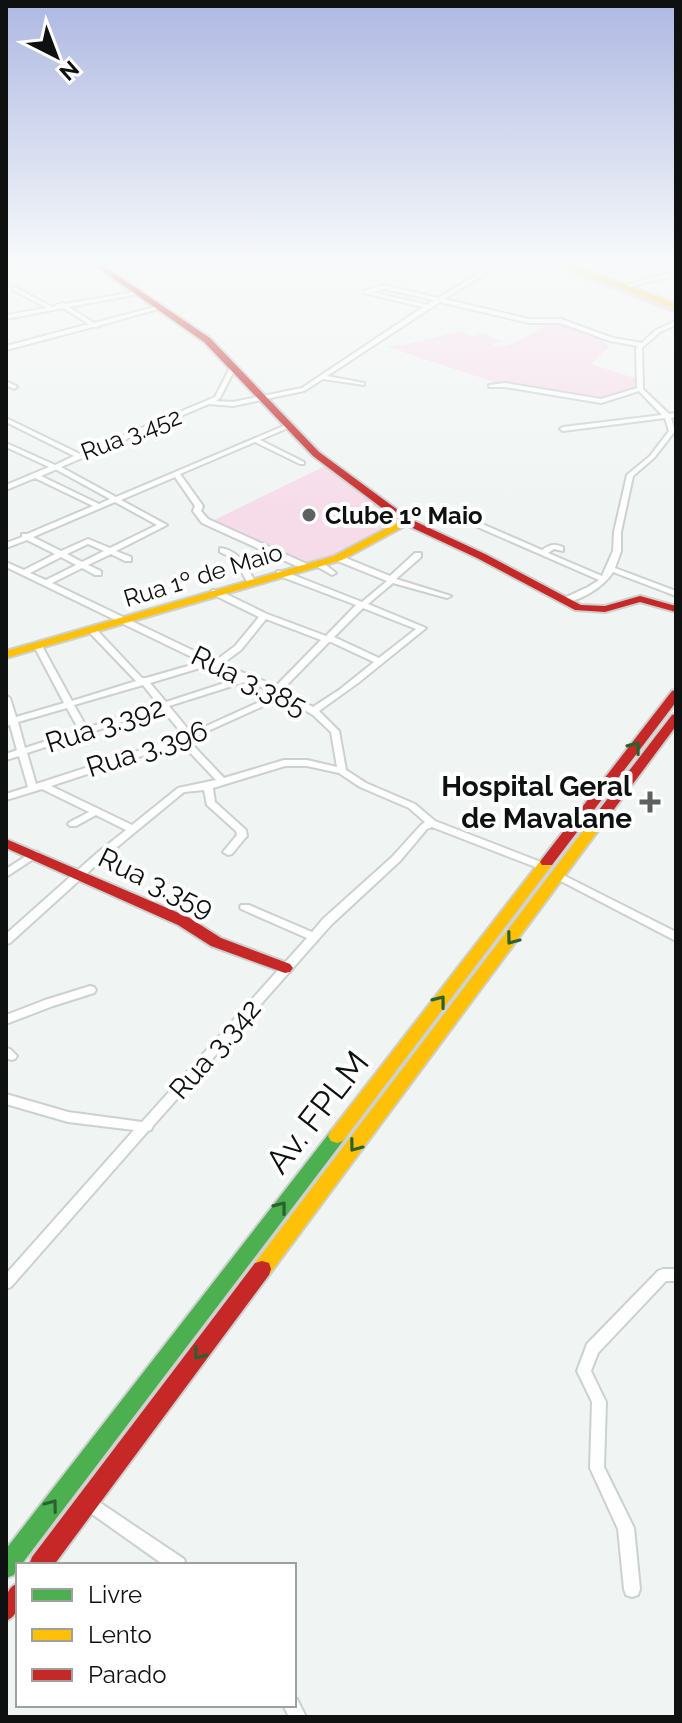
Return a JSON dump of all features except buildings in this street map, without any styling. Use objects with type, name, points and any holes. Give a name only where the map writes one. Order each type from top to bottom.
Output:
[{"type":"main road","points":[[210,345],[316,454],[406,521],[481,556],[579,608],[605,609],[640,599],[676,609]]},
{"type":"main road","name":"Rua 1º de Maio","points":[[6,655],[251,581],[280,573],[319,568],[406,521]]},
{"type":"main road","name":"Av. FPLM","points":[[6,1567],[676,694]]},
{"type":"main road","name":"Av. FPLM","points":[[41,1563],[676,718]]},
{"type":"main road","name":"Rua 3.359","points":[[6,843],[183,921],[188,927],[211,938],[285,968]]},
{"type":"main road","points":[[513,906],[531,912]]},
{"type":"main road","points":[[248,1249],[270,1260]]},
{"type":"street","name":"Rua 3.452","points":[[6,488],[77,455],[210,402],[229,404],[304,389],[370,345]]},
{"type":"street","points":[[565,601],[603,579],[611,569],[617,551],[619,526],[628,500],[630,475],[670,437],[672,431],[672,416],[640,389],[640,345]]},
{"type":"street","points":[[210,402],[222,392],[233,367]]},
{"type":"street","points":[[322,377],[362,384]]},
{"type":"street","points":[[6,383],[14,387]]},
{"type":"street","points":[[491,386],[505,385],[528,393]]},
{"type":"street","points":[[509,396],[543,391],[601,401],[640,389]]},
{"type":"street","points":[[563,429],[672,416]]},
{"type":"street","points":[[6,420],[77,455]]},
{"type":"street","points":[[6,546],[288,426]]},
{"type":"street","points":[[255,440],[302,463]]},
{"type":"street","points":[[6,445],[163,526],[109,549],[46,583]]},
{"type":"street","points":[[6,457],[20,453]]},
{"type":"street","points":[[176,473],[199,506],[197,511],[205,521],[319,568]]},
{"type":"street","points":[[34,475],[100,507]]},
{"type":"street","points":[[477,525],[603,579]]},
{"type":"street","points":[[25,536],[98,573]]},
{"type":"street","points":[[25,572],[88,541],[128,559]]},
{"type":"street","points":[[542,553],[554,546],[560,549]]},
{"type":"street","points":[[223,550],[237,558],[251,581]]},
{"type":"street","name":"Rua 3.396","points":[[6,797],[186,738],[281,692],[361,606],[418,555]]},
{"type":"street","points":[[338,558],[391,580],[447,596]]},
{"type":"street","name":"Rua 3.385","points":[[6,564],[213,663],[281,692],[313,711],[335,731],[342,771]]},
{"type":"street","points":[[611,569],[676,594]]},
{"type":"street","points":[[280,573],[422,628],[349,688],[313,711]]},
{"type":"street","points":[[215,592],[264,616],[379,661]]},
{"type":"street","points":[[9,722],[142,680],[213,663],[238,648],[264,616]]},
{"type":"street","points":[[93,631],[166,706],[186,738],[222,781]]},
{"type":"street","points":[[38,646],[84,731]]},
{"type":"street","name":"Rua 3.392","points":[[6,757],[248,678]]},
{"type":"street","points":[[6,698],[9,722],[37,786],[132,829]]},
{"type":"street","points":[[6,940],[79,874],[181,790],[208,786],[284,763],[301,762],[342,771],[363,785],[412,806],[432,823],[542,866]]},
{"type":"street","points":[[208,786],[210,803],[241,830],[242,836],[228,852]]},
{"type":"street","points":[[73,824],[95,812]]},
{"type":"street","name":"Rua 3.342","points":[[6,1283],[285,968],[396,859],[424,827],[432,823]]},
{"type":"street","points":[[6,874],[34,854]]},
{"type":"street","points":[[559,876],[676,937]]},
{"type":"street","points":[[245,907],[314,937]]},
{"type":"street","points":[[6,1020],[90,990]]},
{"type":"street","points":[[6,1099],[68,1117],[147,1127]]},
{"type":"street","points":[[632,1589],[626,1528],[597,1468],[599,1402],[585,1378],[584,1363],[592,1349],[663,1275],[676,1275]]},
{"type":"street","points":[[87,1502],[175,1563]]},
{"type":"shaded area","points":[[608,345],[591,364],[637,379],[635,387],[604,400],[500,384],[385,346]]},
{"type":"shaded area","name":"Clube 1º Maio","points":[[325,466],[399,519],[351,549],[308,563],[301,563],[210,522]]},
{"type":"traffic: fast","points":[[6,1567],[337,1136]]},
{"type":"traffic: slow","points":[[6,655],[338,558],[406,521]]},
{"type":"traffic: slow","points":[[262,1269],[604,813]]},
{"type":"traffic: slow","points":[[337,1136],[547,862]]},
{"type":"traffic: jam","points":[[212,345],[316,454],[406,521],[481,556],[579,608],[605,609],[640,599],[676,609]]},
{"type":"traffic: jam","points":[[547,862],[676,694]]},
{"type":"traffic: jam","points":[[604,813],[676,718]]},
{"type":"traffic: jam","points":[[6,843],[183,921],[216,942],[285,968]]},
{"type":"traffic: jam","points":[[42,1563],[262,1269]]},
{"type":"traffic: jam","points":[[6,1610],[16,1597]]},
{"type":"place","name":"Clube 1º Maio","points":[[309,515]]},
{"type":"place","name":"Hospital Geral de Mavalane","points":[[650,802]]}]
